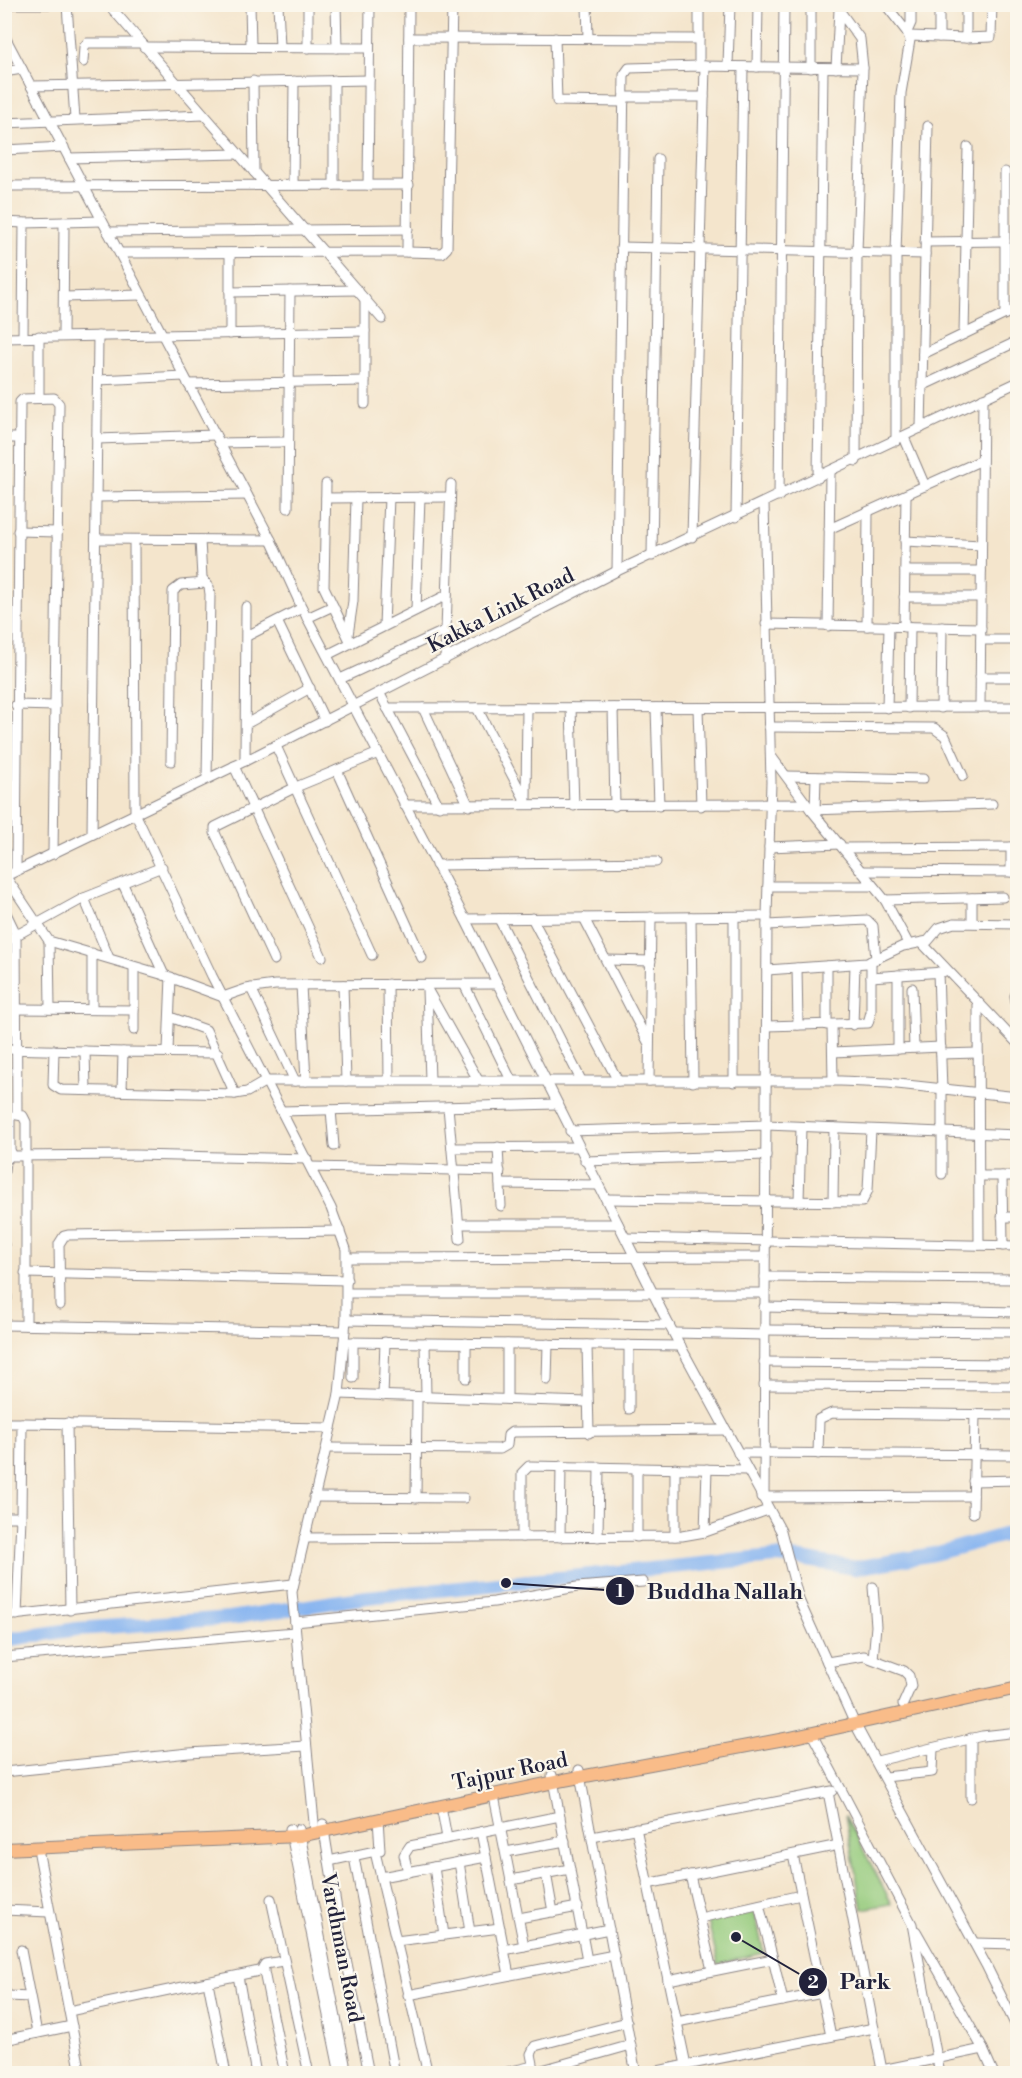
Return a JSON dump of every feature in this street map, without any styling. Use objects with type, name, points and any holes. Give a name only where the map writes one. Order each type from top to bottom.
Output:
[{"type":"main road","name":"Tajpur Road","points":[[579,1773],[812,1734],[903,1704],[1017,1680]]},
{"type":"main road","name":"Tajpur Road","points":[[319,1829],[579,1773],[1017,1688]]},
{"type":"main road","name":"Tajpur Road","points":[[4,1849],[38,1849],[295,1833],[494,1796],[552,1779]]},
{"type":"main road","name":"Tajpur Road","points":[[4,1842],[295,1833]]},
{"type":"street","points":[[7,4],[220,4]]},
{"type":"street","points":[[250,4],[251,47]]},
{"type":"street","points":[[278,4],[280,48]]},
{"type":"street","points":[[308,4],[308,48]]},
{"type":"street","points":[[336,4],[337,48]]},
{"type":"street","points":[[368,185],[370,4]]},
{"type":"street","points":[[407,252],[409,4]]},
{"type":"street","points":[[119,254],[442,253],[447,248],[452,4]]},
{"type":"street","points":[[587,4],[588,38]]},
{"type":"street","points":[[692,537],[704,97],[699,39],[699,4]]},
{"type":"street","points":[[728,66],[730,4]]},
{"type":"street","points":[[757,67],[758,4]]},
{"type":"street","points":[[779,496],[784,4]]},
{"type":"street","points":[[811,4],[812,68]]},
{"type":"street","points":[[885,4],[908,34],[939,38],[991,37],[992,4]]},
{"type":"street","points":[[911,4],[911,23],[901,93],[896,253],[900,439],[925,486]]},
{"type":"street","points":[[939,4],[939,38]]},
{"type":"street","points":[[966,4],[966,38]]},
{"type":"street","points":[[66,5],[75,119]]},
{"type":"street","points":[[109,5],[305,230],[327,252],[382,319]]},
{"type":"street","points":[[836,8],[836,68]]},
{"type":"street","points":[[836,8],[860,39],[864,68],[857,252],[856,460]]},
{"type":"street","points":[[5,37],[271,540],[307,618],[355,706],[376,754],[465,919],[585,1161],[781,1531],[799,1600],[853,1719],[974,1943],[1017,2030]]},
{"type":"street","points":[[409,38],[699,39]]},
{"type":"street","points":[[555,38],[558,101],[704,97]]},
{"type":"street","points":[[83,62],[84,47],[87,43],[369,48]]},
{"type":"street","points":[[617,571],[624,75],[629,68],[728,66],[864,68]]},
{"type":"street","points":[[736,517],[738,250],[743,67]]},
{"type":"street","points":[[818,478],[823,68]]},
{"type":"street","points":[[4,72],[22,69]]},
{"type":"street","points":[[334,80],[334,185]]},
{"type":"street","points":[[31,86],[369,80]]},
{"type":"street","points":[[253,81],[254,172]]},
{"type":"street","points":[[293,185],[294,81]]},
{"type":"street","points":[[4,123],[204,115]]},
{"type":"street","points":[[921,428],[928,126]]},
{"type":"street","points":[[4,150],[64,147]]},
{"type":"street","points":[[964,334],[968,147]]},
{"type":"street","points":[[69,158],[238,154]]},
{"type":"street","points":[[652,556],[658,159]]},
{"type":"street","points":[[1005,172],[1005,314]]},
{"type":"street","points":[[4,186],[409,185]]},
{"type":"street","points":[[4,222],[102,221]]},
{"type":"street","points":[[63,335],[64,222]]},
{"type":"street","points":[[23,337],[24,223]]},
{"type":"street","points":[[108,232],[408,228]]},
{"type":"street","points":[[925,242],[1005,241]]},
{"type":"street","points":[[621,248],[925,254]]},
{"type":"street","points":[[230,253],[230,334]]},
{"type":"street","points":[[230,292],[358,290]]},
{"type":"street","points":[[288,508],[290,291]]},
{"type":"street","points":[[64,297],[141,295]]},
{"type":"street","points":[[365,299],[366,404]]},
{"type":"street","points":[[922,354],[1017,308]]},
{"type":"street","points":[[4,338],[63,335],[163,336],[365,331]]},
{"type":"street","points":[[39,336],[39,398]]},
{"type":"street","points":[[92,834],[98,336]]},
{"type":"street","points":[[922,386],[1017,341]]},
{"type":"street","points":[[98,380],[289,383],[365,381]]},
{"type":"street","name":"Kakka Link Road","points":[[5,876],[276,746],[617,571],[830,473],[1017,382]]},
{"type":"street","points":[[16,870],[20,401],[39,398],[54,398],[59,404],[53,854]]},
{"type":"street","points":[[980,707],[983,398]]},
{"type":"street","points":[[4,438],[19,438]]},
{"type":"street","points":[[97,439],[217,439],[287,442]]},
{"type":"street","points":[[829,529],[982,460]]},
{"type":"street","points":[[828,626],[830,473]]},
{"type":"street","points":[[445,660],[451,483]]},
{"type":"street","points":[[326,484],[323,581],[350,639]]},
{"type":"street","points":[[96,497],[247,495]]},
{"type":"street","points":[[906,495],[904,597],[909,708]]},
{"type":"street","points":[[384,626],[389,497]]},
{"type":"street","points":[[416,610],[420,497]]},
{"type":"street","points":[[326,498],[450,497]]},
{"type":"street","points":[[350,639],[356,498]]},
{"type":"street","points":[[763,1497],[767,921],[771,806],[764,503]]},
{"type":"street","points":[[867,626],[868,512]]},
{"type":"street","points":[[18,531],[57,532]]},
{"type":"street","points":[[96,539],[271,540]]},
{"type":"street","points":[[134,540],[135,813],[223,997],[309,1163],[340,1231],[347,1258],[345,1331],[349,1342],[353,1378]]},
{"type":"street","points":[[200,540],[201,575],[210,594],[207,778]]},
{"type":"street","points":[[905,542],[981,544]]},
{"type":"street","points":[[905,572],[981,571]]},
{"type":"street","points":[[171,761],[173,591],[181,585],[205,583]]},
{"type":"street","points":[[327,655],[350,639],[384,626],[447,595]]},
{"type":"street","points":[[904,597],[981,597]]},
{"type":"street","points":[[307,618],[333,606]]},
{"type":"street","points":[[245,761],[246,607]]},
{"type":"street","points":[[247,636],[302,608]]},
{"type":"street","points":[[277,621],[326,721]]},
{"type":"street","points":[[766,624],[981,628]]},
{"type":"street","points":[[887,708],[889,626]]},
{"type":"street","points":[[941,708],[942,627]]},
{"type":"street","points":[[340,679],[446,630]]},
{"type":"street","points":[[981,640],[1017,640]]},
{"type":"street","points":[[980,677],[1017,677]]},
{"type":"street","points":[[246,724],[310,688]]},
{"type":"street","points":[[380,694],[439,806]]},
{"type":"street","points":[[16,705],[55,706]]},
{"type":"street","points":[[387,708],[1017,707]]},
{"type":"street","points":[[423,708],[469,806]]},
{"type":"street","points":[[477,708],[526,803]]},
{"type":"street","points":[[526,803],[527,708]]},
{"type":"street","points":[[571,708],[574,806]]},
{"type":"street","points":[[613,708],[615,806]]},
{"type":"street","points":[[656,708],[658,806]]},
{"type":"street","points":[[698,708],[701,806]]},
{"type":"street","points":[[769,727],[934,728],[945,736],[963,776]]},
{"type":"street","points":[[276,746],[372,955]]},
{"type":"street","points":[[274,960],[214,831],[216,825],[296,787],[376,754]]},
{"type":"street","points":[[771,756],[885,900],[909,945]]},
{"type":"street","points":[[234,766],[322,957]]},
{"type":"street","points":[[337,770],[422,958]]},
{"type":"street","points":[[787,776],[923,779]]},
{"type":"street","points":[[811,808],[816,777]]},
{"type":"street","points":[[404,805],[469,806],[526,803],[574,806],[811,808],[992,804]]},
{"type":"street","points":[[769,847],[1014,847],[1014,872],[861,872]]},
{"type":"street","points":[[436,865],[656,862]]},
{"type":"street","points":[[4,942],[36,922],[84,898],[162,867]]},
{"type":"street","points":[[5,876],[49,941],[50,1009]]},
{"type":"street","points":[[123,884],[168,976],[170,1017],[168,1051]]},
{"type":"street","points":[[768,886],[872,886]]},
{"type":"street","points":[[885,900],[1004,897]]},
{"type":"street","points":[[84,898],[109,958]]},
{"type":"street","points":[[972,898],[972,922]]},
{"type":"street","points":[[4,909],[16,934],[17,1050],[10,1116],[11,1155],[5,1161],[4,1172]]},
{"type":"street","points":[[649,1081],[651,917]]},
{"type":"street","points":[[691,917],[693,1082]]},
{"type":"street","points":[[465,919],[734,917],[767,921],[867,920],[873,926],[874,960],[871,977],[870,1019],[866,1024],[767,1026]]},
{"type":"street","points":[[734,917],[734,1082]]},
{"type":"street","points":[[532,918],[618,1081]]},
{"type":"street","points":[[584,918],[650,1045]]},
{"type":"street","points":[[499,919],[581,1080]]},
{"type":"street","points":[[767,969],[855,965],[874,960],[909,945],[928,941],[944,925],[972,922],[1017,924]]},
{"type":"street","points":[[49,941],[168,976],[223,997],[251,988],[301,985],[496,984]]},
{"type":"street","points":[[922,943],[943,972],[1017,1042]]},
{"type":"street","points":[[92,953],[92,1009]]},
{"type":"street","points":[[607,960],[651,961]]},
{"type":"street","points":[[853,1025],[855,965]]},
{"type":"street","points":[[827,966],[833,1081]]},
{"type":"street","points":[[134,967],[134,1030]]},
{"type":"street","points":[[797,968],[798,1025]]},
{"type":"street","points":[[871,977],[943,972]]},
{"type":"street","points":[[942,1174],[943,972]]},
{"type":"street","points":[[898,975],[898,1049]]},
{"type":"street","points":[[388,984],[389,1080]]},
{"type":"street","points":[[464,984],[511,1080]]},
{"type":"street","points":[[301,985],[306,1081]]},
{"type":"street","points":[[343,985],[346,1081]]},
{"type":"street","points":[[427,986],[478,1080]]},
{"type":"street","points":[[427,986],[430,1080]]},
{"type":"street","points":[[251,988],[295,1081]]},
{"type":"street","points":[[912,988],[914,1048]]},
{"type":"street","points":[[1017,989],[1017,1015]]},
{"type":"street","points":[[978,1005],[979,1245]]},
{"type":"street","points":[[16,1009],[134,1010]]},
{"type":"street","points":[[170,1017],[206,1030],[235,1094]]},
{"type":"street","points":[[833,1052],[914,1048],[978,1053]]},
{"type":"street","points":[[4,1049],[218,1053]]},
{"type":"street","points":[[54,1050],[54,1087],[61,1090],[235,1094],[247,1092],[266,1081],[581,1080],[767,1083],[833,1081],[888,1083],[1017,1097]]},
{"type":"street","points":[[85,1051],[86,1090]]},
{"type":"street","points":[[122,1091],[123,1052]]},
{"type":"street","points":[[282,1111],[556,1104]]},
{"type":"street","points":[[448,1107],[460,1239]]},
{"type":"street","points":[[331,1110],[334,1146]]},
{"type":"street","points":[[10,1116],[26,1120],[26,1325]]},
{"type":"street","points":[[570,1131],[766,1125],[1017,1135]]},
{"type":"street","points":[[799,1201],[801,1127]]},
{"type":"street","points":[[833,1202],[834,1128]]},
{"type":"street","points":[[606,1200],[765,1200],[858,1203],[865,1199],[871,1130]]},
{"type":"street","points":[[498,1147],[501,1206]]},
{"type":"street","points":[[452,1148],[578,1147]]},
{"type":"street","points":[[11,1155],[309,1163],[454,1172],[500,1171]]},
{"type":"street","points":[[585,1161],[766,1155]]},
{"type":"street","points":[[979,1176],[1017,1176]]},
{"type":"street","points":[[1002,1176],[1003,1246]]},
{"type":"street","points":[[500,1185],[598,1185]]},
{"type":"street","points":[[1002,1217],[1017,1218]]},
{"type":"street","points":[[459,1224],[618,1224]]},
{"type":"street","points":[[60,1305],[59,1244],[68,1234],[340,1231]]},
{"type":"street","points":[[626,1238],[1017,1246]]},
{"type":"street","points":[[4,1244],[7,1260],[7,1299]]},
{"type":"street","points":[[347,1258],[765,1257]]},
{"type":"street","points":[[25,1273],[347,1280]]},
{"type":"street","points":[[765,1277],[1017,1279]]},
{"type":"street","points":[[347,1293],[764,1293]]},
{"type":"street","points":[[764,1307],[1017,1312]]},
{"type":"street","points":[[346,1320],[764,1332],[1017,1332]]},
{"type":"street","points":[[4,1324],[345,1331]]},
{"type":"street","points":[[349,1342],[681,1346]]},
{"type":"street","points":[[349,1342],[327,1448],[293,1588],[306,1746],[319,1829],[329,1861],[369,2073]]},
{"type":"street","points":[[383,1395],[385,1342]]},
{"type":"street","points":[[416,1498],[416,1448],[425,1343]]},
{"type":"street","points":[[466,1343],[466,1378]]},
{"type":"street","points":[[507,1344],[507,1400]]},
{"type":"street","points":[[547,1380],[548,1344]]},
{"type":"street","points":[[587,1345],[589,1433]]},
{"type":"street","points":[[629,1345],[629,1409]]},
{"type":"street","points":[[764,1362],[1017,1364]]},
{"type":"street","points":[[764,1385],[1017,1386]]},
{"type":"street","points":[[339,1394],[588,1402]]},
{"type":"street","points":[[973,1513],[975,1414]]},
{"type":"street","points":[[818,1454],[818,1425],[824,1415],[1017,1415]]},
{"type":"street","points":[[4,1423],[331,1428]]},
{"type":"street","points":[[17,1615],[22,1423]]},
{"type":"street","points":[[66,1423],[70,1610]]},
{"type":"street","points":[[327,1448],[500,1449],[507,1445],[510,1432],[726,1430]]},
{"type":"street","points":[[738,1453],[1017,1455]]},
{"type":"street","points":[[522,1537],[523,1470],[529,1466],[747,1470]]},
{"type":"street","points":[[560,1537],[561,1466]]},
{"type":"street","points":[[598,1537],[599,1467]]},
{"type":"street","points":[[637,1468],[637,1537]]},
{"type":"street","points":[[675,1468],[675,1536]]},
{"type":"street","points":[[705,1532],[707,1469]]},
{"type":"street","points":[[973,1481],[1017,1480]]},
{"type":"street","points":[[763,1497],[973,1496]]},
{"type":"street","points":[[314,1497],[464,1498]]},
{"type":"street","points":[[304,1538],[675,1536],[705,1532],[768,1510]]},
{"type":"street","points":[[4,1516],[21,1517]]},
{"type":"street","points":[[4,1657],[494,1602],[570,1588],[643,1582]]},
{"type":"street","points":[[873,1587],[876,1626],[873,1659]]},
{"type":"street","points":[[4,1616],[293,1588]]},
{"type":"street","points":[[827,1662],[858,1656],[873,1659],[907,1673],[910,1690],[903,1704]]},
{"type":"street","points":[[877,1761],[971,1738],[1017,1732]]},
{"type":"street","points":[[812,1734],[994,2073]]},
{"type":"street","points":[[971,1738],[971,1798]]},
{"type":"street","points":[[4,1772],[189,1753],[306,1746]]},
{"type":"street","points":[[885,1777],[932,1772],[933,1748]]},
{"type":"street","points":[[579,1773],[636,2073]]},
{"type":"street","points":[[552,1779],[587,1960]]},
{"type":"street","points":[[592,1837],[843,1789]]},
{"type":"street","points":[[828,1792],[882,2070]]},
{"type":"street","points":[[494,1796],[524,1946]]},
{"type":"street","points":[[441,1806],[447,1838]]},
{"type":"street","points":[[408,1872],[404,1855],[408,1847],[560,1816]]},
{"type":"street","points":[[329,1861],[375,1852],[381,1847],[378,1819]]},
{"type":"street","points":[[636,1828],[686,2065]]},
{"type":"street","points":[[482,1832],[508,1975]]},
{"type":"street","name":"Vardhman Road","points":[[295,1833],[340,2073]]},
{"type":"street","name":"Vardhman Road","points":[[295,1833],[347,2073]]},
{"type":"street","points":[[506,1852],[565,1841]]},
{"type":"street","points":[[647,1884],[840,1845]]},
{"type":"street","points":[[38,1849],[81,2073]]},
{"type":"street","points":[[375,1852],[428,2073]]},
{"type":"street","points":[[793,1855],[831,2036]]},
{"type":"street","points":[[354,1857],[395,2073]]},
{"type":"street","points":[[381,1877],[486,1857]]},
{"type":"street","points":[[459,1862],[470,1932]]},
{"type":"street","points":[[434,1867],[444,1935]]},
{"type":"street","points":[[511,1880],[570,1869]]},
{"type":"street","points":[[546,1874],[553,1912]]},
{"type":"street","points":[[690,1875],[712,1970]]},
{"type":"street","points":[[700,1918],[801,1895]]},
{"type":"street","points":[[271,1899],[309,2073]]},
{"type":"street","points":[[759,1905],[783,2001]]},
{"type":"street","points":[[519,1918],[578,1907]]},
{"type":"street","points":[[4,1910],[49,1912]]},
{"type":"street","points":[[912,1924],[940,2073]]},
{"type":"street","points":[[396,1941],[500,1928]]},
{"type":"street","points":[[504,1950],[609,1929]]},
{"type":"street","points":[[974,1943],[1017,1944]]},
{"type":"street","points":[[21,1950],[37,2033]]},
{"type":"street","points":[[408,1995],[614,1955]]},
{"type":"street","points":[[668,1980],[773,1959]]},
{"type":"street","points":[[283,1960],[265,1964],[264,1970],[285,2073]]},
{"type":"street","points":[[69,2011],[264,1970]]},
{"type":"street","points":[[238,1976],[256,2073]]},
{"type":"street","points":[[208,1982],[226,2073]]},
{"type":"street","points":[[4,1991],[9,1996],[30,1997]]},
{"type":"street","points":[[676,2022],[822,1993]]},
{"type":"street","points":[[534,2071],[531,2054],[535,2046],[627,2022]]},
{"type":"street","points":[[4,2040],[72,2026]]},
{"type":"street","points":[[644,2073],[874,2028]]},
{"type":"street","points":[[506,2073],[534,2071],[632,2045]]},
{"type":"street","points":[[866,2073],[982,2049]]},
{"type":"green space","points":[[845,1815],[892,1904],[862,1909]]},
{"type":"green space","points":[[754,1910],[764,1953],[718,1964],[708,1921]]},
{"type":"waterway","points":[[4,1640],[77,1629],[230,1618],[367,1597],[775,1557],[854,1568],[934,1554],[1018,1531]]},
{"type":"place","name":"Buddha Nallah","points":[[506,1583]]},
{"type":"place","name":"Park","points":[[736,1937]]}]
